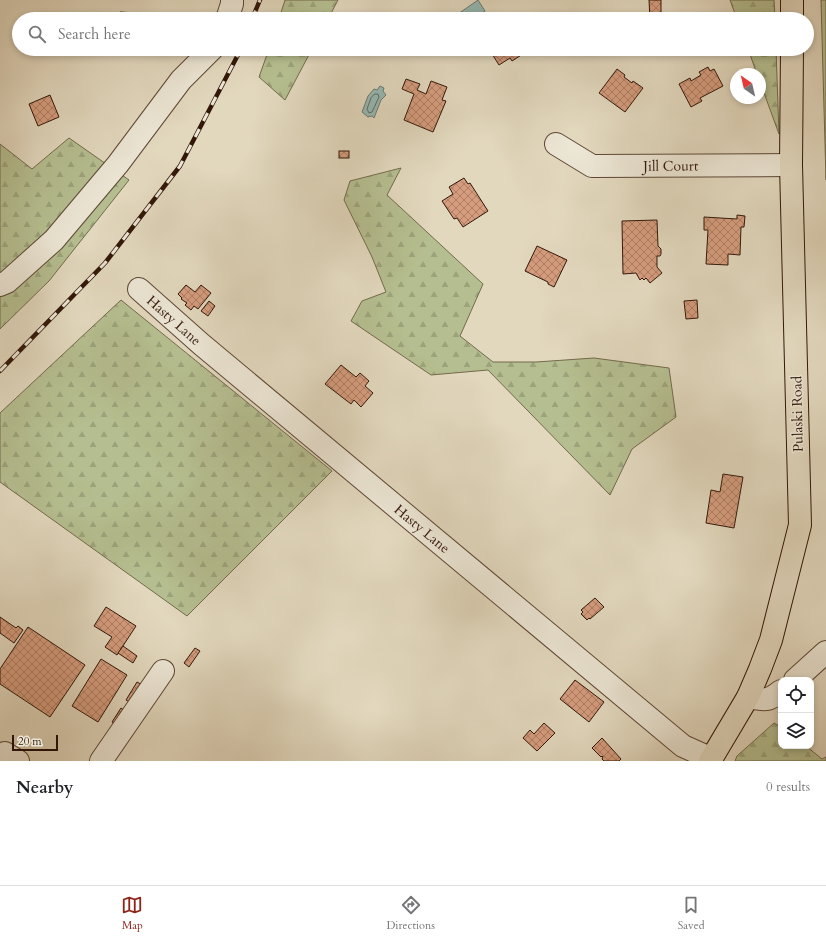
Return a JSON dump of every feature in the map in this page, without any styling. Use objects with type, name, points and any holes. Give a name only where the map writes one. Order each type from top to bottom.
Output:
[{"type":"main road","points":[[792,0],[792,12]]},
{"type":"main road","name":"Pulaski Road","points":[[711,760],[748,697],[771,640],[800,525],[791,165],[792,56]]},
{"type":"street","points":[[229,12],[232,0]]},
{"type":"street","points":[[0,285],[7,282],[54,240],[118,164],[181,80],[205,56]]},
{"type":"street","name":"Jill Court","points":[[556,144],[592,166],[791,165]]},
{"type":"street","name":"Hasty Lane","points":[[139,289],[201,344],[683,746],[711,760]]},
{"type":"street","points":[[798,677],[826,652]]},
{"type":"street","points":[[101,761],[163,671]]},
{"type":"street","points":[[748,697],[760,700],[771,699],[778,693]]},
{"type":"green space","points":[[285,0],[338,0],[332,12],[281,12]]},
{"type":"green space","points":[[730,0],[774,0],[775,12],[734,12]]},
{"type":"green space","points":[[821,0],[826,0],[826,180]]},
{"type":"green space","points":[[266,56],[308,56],[285,100],[259,77]]},
{"type":"green space","points":[[751,56],[776,56],[779,134],[766,98],[766,68],[755,68]]},
{"type":"green space","points":[[69,138],[129,180],[49,281],[0,329],[0,144],[32,169]]},
{"type":"green space","points":[[401,168],[387,195],[483,284],[460,336],[493,362],[536,362],[594,358],[669,368],[676,417],[632,449],[610,495],[488,370],[431,375],[351,321],[362,301],[386,292],[372,257],[344,200],[350,181]]},
{"type":"green space","points":[[121,300],[332,471],[187,616],[0,482],[0,413]]},
{"type":"green space","points":[[774,723],[778,725],[778,749],[810,749],[822,759],[826,757],[826,761],[735,761],[737,756]]},
{"type":"water","points":[[478,0],[485,11],[484,12],[461,12]]},
{"type":"water","points":[[380,86],[384,88],[383,91],[386,95],[381,100],[374,118],[372,116],[368,117],[362,112],[368,96],[374,89],[377,90]]},
{"type":"building","points":[[649,0],[661,0],[661,12],[650,12]]},
{"type":"building","points":[[493,56],[520,56],[512,61],[510,58],[499,65]]},
{"type":"building","points":[[708,67],[710,71],[714,69],[723,86],[700,98],[702,101],[691,107],[679,84],[690,78],[691,81],[701,75],[699,72]]},
{"type":"building","points":[[617,69],[632,83],[633,81],[643,88],[625,112],[599,93]]},
{"type":"building","points":[[406,79],[420,84],[417,90],[426,94],[431,81],[447,87],[442,100],[446,101],[433,132],[404,120],[414,94],[402,89]]},
{"type":"building","points":[[50,95],[59,117],[38,126],[29,104]]},
{"type":"building","points":[[339,151],[349,151],[349,158],[339,158]]},
{"type":"building","points":[[464,178],[468,184],[470,183],[488,211],[463,227],[457,218],[454,219],[442,201],[453,194],[449,187]]},
{"type":"building","points":[[737,215],[745,216],[744,227],[741,227],[740,255],[728,254],[728,265],[706,264],[708,230],[704,230],[704,217],[737,219]]},
{"type":"building","points":[[657,220],[658,246],[661,249],[661,254],[660,256],[657,256],[657,267],[662,273],[650,283],[646,278],[644,280],[642,278],[640,280],[636,273],[623,274],[622,221]]},
{"type":"building","points":[[537,246],[567,260],[554,287],[548,284],[548,282],[525,271]]},
{"type":"building","points":[[186,285],[195,292],[201,285],[211,293],[198,309],[194,306],[191,310],[185,305],[187,303],[181,299],[182,298],[178,294]]},
{"type":"building","points":[[697,300],[698,318],[686,319],[684,301]]},
{"type":"building","points":[[209,301],[215,306],[208,316],[201,311]]},
{"type":"building","points":[[341,365],[356,377],[360,373],[369,381],[365,386],[373,393],[361,407],[354,400],[351,404],[325,384]]},
{"type":"building","points":[[723,474],[743,477],[734,528],[706,523],[711,490],[720,492]]},
{"type":"building","points":[[595,598],[604,607],[587,620],[581,614],[583,612],[581,610]]},
{"type":"building","points":[[106,607],[136,626],[117,655],[105,647],[112,637],[94,626]]},
{"type":"building","points":[[0,617],[16,628],[18,626],[23,630],[14,643],[0,633]]},
{"type":"building","points":[[28,627],[85,665],[50,717],[0,684],[0,669]]},
{"type":"building","points":[[123,646],[137,656],[133,663],[118,653]]},
{"type":"building","points":[[195,648],[200,651],[189,667],[184,663]]},
{"type":"building","points":[[101,659],[127,675],[98,722],[72,706]]},
{"type":"building","points":[[575,680],[604,702],[589,722],[560,699]]},
{"type":"building","points":[[137,682],[144,686],[133,704],[126,700]]},
{"type":"building","points":[[121,708],[128,713],[119,726],[112,722]]},
{"type":"building","points":[[544,723],[555,733],[537,751],[523,738],[530,730],[534,734]]},
{"type":"building","points":[[602,738],[621,759],[619,761],[604,761],[602,759],[603,757],[601,757],[592,748]]},
{"type":"railway","points":[[255,12],[260,0]]},
{"type":"railway","points":[[0,371],[105,263],[180,166],[237,56]]}]
